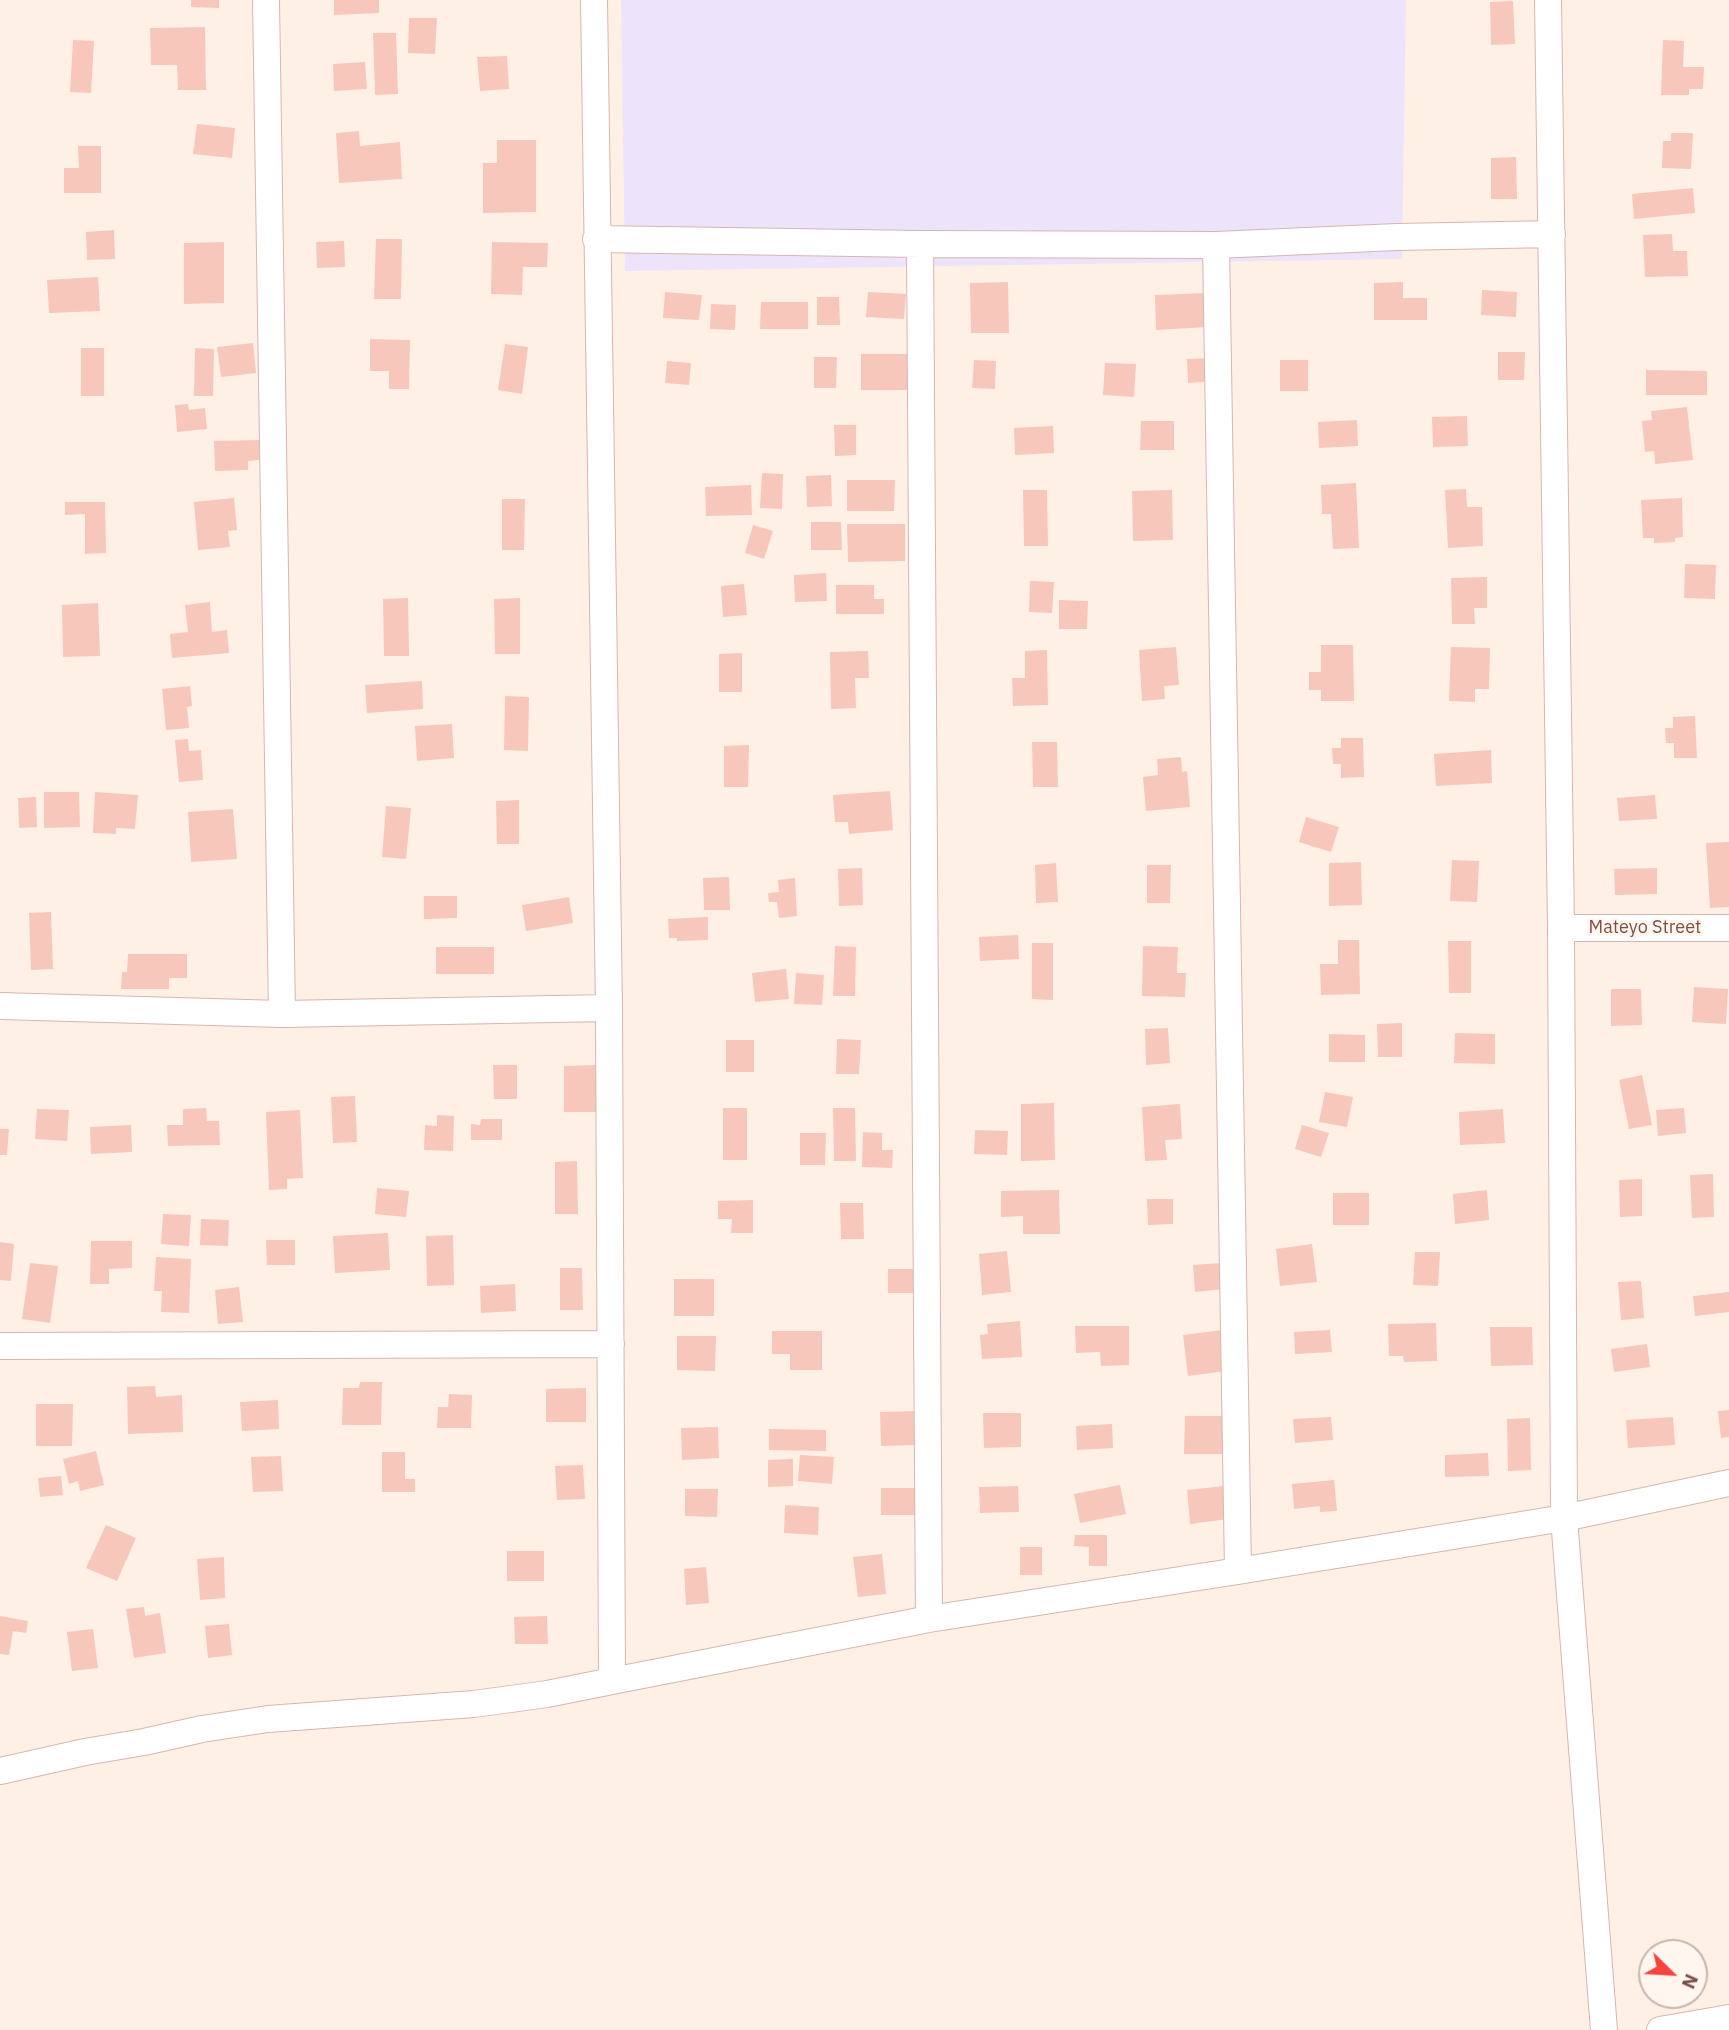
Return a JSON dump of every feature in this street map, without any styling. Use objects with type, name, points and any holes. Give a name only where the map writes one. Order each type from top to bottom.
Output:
[{"type":"street","points":[[266,0],[282,1014]]},
{"type":"street","points":[[594,0],[609,1008],[612,1681]]},
{"type":"street","points":[[1548,0],[1561,928],[1564,1518],[1604,2030]]},
{"type":"street","points":[[596,239],[1216,245],[1552,234]]},
{"type":"street","points":[[920,244],[929,1619]]},
{"type":"street","points":[[1216,245],[1238,1571]]},
{"type":"street","name":"Mateyo Street","points":[[1561,928],[1729,928]]},
{"type":"street","points":[[0,1006],[282,1014],[609,1008]]},
{"type":"street","points":[[0,1346],[611,1344]]},
{"type":"street","points":[[0,1771],[202,1728],[268,1719],[474,1704],[547,1694],[929,1619],[1564,1518],[1729,1483]]},
{"type":"street","points":[[1660,2030],[1729,2018]]},
{"type":"shaded area","points":[[621,0],[1406,0],[1402,259],[625,271]]},
{"type":"building","points":[[191,0],[219,0],[219,8],[191,7]]},
{"type":"building","points":[[334,0],[379,0],[379,13],[334,15]]},
{"type":"building","points":[[1513,1],[1515,44],[1491,45],[1490,2]]},
{"type":"building","points":[[409,18],[437,18],[435,54],[408,53]]},
{"type":"building","points":[[205,27],[206,90],[178,90],[177,65],[151,65],[150,28]]},
{"type":"building","points":[[373,33],[396,33],[398,94],[375,95]]},
{"type":"building","points":[[73,40],[94,41],[91,93],[70,92]]},
{"type":"building","points":[[1663,40],[1684,41],[1683,67],[1704,67],[1703,89],[1689,89],[1689,95],[1661,95]]},
{"type":"building","points":[[507,56],[509,89],[480,91],[477,57]]},
{"type":"building","points":[[365,62],[367,89],[334,91],[333,64]]},
{"type":"building","points":[[197,124],[235,128],[232,158],[193,154]]},
{"type":"building","points":[[359,131],[360,146],[400,142],[402,179],[339,183],[336,133]]},
{"type":"building","points":[[1671,133],[1693,133],[1691,169],[1662,168],[1663,141],[1671,141]]},
{"type":"building","points":[[497,140],[536,140],[536,212],[483,213],[483,163],[497,163]]},
{"type":"building","points":[[78,146],[101,146],[101,193],[64,193],[64,168],[79,168]]},
{"type":"building","points":[[1516,157],[1517,199],[1491,199],[1491,158]]},
{"type":"building","points":[[1693,188],[1695,213],[1634,219],[1632,194]]},
{"type":"building","points":[[114,230],[115,259],[87,260],[86,232]]},
{"type":"building","points":[[1672,234],[1673,251],[1687,251],[1688,276],[1645,277],[1643,235]]},
{"type":"building","points":[[376,239],[402,239],[401,299],[374,299]]},
{"type":"building","points":[[344,241],[345,267],[317,268],[316,242]]},
{"type":"building","points":[[224,242],[224,303],[184,304],[184,243]]},
{"type":"building","points":[[492,242],[548,243],[547,267],[523,267],[522,295],[491,294]]},
{"type":"building","points":[[98,277],[100,311],[49,313],[47,280]]},
{"type":"building","points":[[1008,282],[1009,333],[971,333],[970,283]]},
{"type":"building","points":[[1403,282],[1403,298],[1427,298],[1427,320],[1374,320],[1374,283]]},
{"type":"building","points":[[1482,290],[1517,292],[1516,317],[1481,315]]},
{"type":"building","points":[[665,292],[702,295],[699,320],[663,318]]},
{"type":"building","points":[[868,292],[906,294],[904,319],[866,317]]},
{"type":"building","points":[[1207,293],[1208,327],[1156,330],[1155,295]]},
{"type":"building","points":[[817,297],[839,297],[840,325],[817,325]]},
{"type":"building","points":[[761,302],[808,302],[808,329],[760,329]]},
{"type":"building","points":[[711,304],[736,305],[735,330],[710,329]]},
{"type":"building","points":[[370,339],[410,340],[409,389],[389,389],[389,371],[370,371]]},
{"type":"building","points":[[253,343],[256,373],[221,377],[217,347]]},
{"type":"building","points":[[505,344],[528,347],[522,394],[498,390]]},
{"type":"building","points":[[81,348],[104,348],[104,396],[81,396]]},
{"type":"building","points":[[195,348],[214,349],[213,396],[194,396]]},
{"type":"building","points":[[1498,352],[1525,352],[1524,380],[1498,380]]},
{"type":"building","points":[[861,354],[910,354],[910,390],[861,390]]},
{"type":"building","points":[[814,357],[837,357],[836,388],[814,388]]},
{"type":"building","points":[[1212,358],[1213,381],[1188,383],[1187,359]]},
{"type":"building","points":[[974,360],[996,361],[995,389],[972,388]]},
{"type":"building","points":[[1280,360],[1308,360],[1308,391],[1280,391]]},
{"type":"building","points":[[667,361],[691,363],[689,385],[665,383]]},
{"type":"building","points":[[1105,363],[1136,364],[1134,397],[1103,395]]},
{"type":"building","points":[[1646,370],[1707,371],[1707,395],[1646,395]]},
{"type":"building","points":[[188,404],[189,410],[205,408],[207,429],[177,432],[175,405]]},
{"type":"building","points":[[1687,407],[1693,460],[1655,464],[1654,451],[1645,452],[1642,421],[1652,420],[1651,411]]},
{"type":"building","points":[[1467,416],[1468,446],[1433,447],[1432,417]]},
{"type":"building","points":[[1357,420],[1358,446],[1319,448],[1318,422]]},
{"type":"building","points":[[1141,421],[1174,421],[1174,450],[1140,450]]},
{"type":"building","points":[[834,425],[856,425],[856,455],[835,456]]},
{"type":"building","points":[[1053,426],[1054,453],[1015,455],[1014,428]]},
{"type":"building","points":[[259,440],[259,460],[248,461],[248,470],[215,471],[214,441]]},
{"type":"building","points":[[762,473],[783,474],[782,509],[760,508]]},
{"type":"building","points":[[831,475],[832,506],[807,507],[806,476]]},
{"type":"building","points":[[847,480],[895,480],[894,511],[847,511]]},
{"type":"building","points":[[1356,483],[1359,548],[1333,549],[1331,514],[1322,514],[1321,485]]},
{"type":"building","points":[[751,485],[752,515],[706,516],[705,487]]},
{"type":"building","points":[[1466,489],[1467,507],[1482,507],[1483,546],[1448,548],[1445,490]]},
{"type":"building","points":[[1023,490],[1047,490],[1048,546],[1024,546]]},
{"type":"building","points":[[1172,490],[1173,540],[1133,541],[1132,491]]},
{"type":"building","points":[[234,498],[237,530],[228,531],[230,547],[198,550],[194,502]]},
{"type":"building","points":[[1682,498],[1683,537],[1675,538],[1675,542],[1654,543],[1654,538],[1643,538],[1641,500]]},
{"type":"building","points":[[502,499],[525,499],[524,550],[502,550]]},
{"type":"building","points":[[65,502],[105,502],[106,553],[85,554],[85,514],[65,515]]},
{"type":"building","points":[[811,522],[841,522],[842,550],[811,550]]},
{"type":"building","points":[[847,524],[905,524],[905,561],[848,562]]},
{"type":"building","points":[[753,525],[773,531],[764,559],[745,553]]},
{"type":"building","points":[[1685,564],[1716,565],[1715,599],[1684,598]]},
{"type":"building","points":[[826,573],[827,601],[795,602],[794,575]]},
{"type":"building","points":[[1487,577],[1487,608],[1474,608],[1475,624],[1452,624],[1451,578]]},
{"type":"building","points":[[1030,581],[1054,582],[1052,613],[1029,612]]},
{"type":"building","points":[[744,584],[747,615],[723,617],[721,586]]},
{"type":"building","points":[[836,585],[874,585],[874,599],[884,599],[884,614],[836,614]]},
{"type":"building","points":[[408,598],[409,656],[384,656],[383,599]]},
{"type":"building","points":[[520,598],[520,654],[495,654],[494,599]]},
{"type":"building","points":[[1059,600],[1088,601],[1087,629],[1059,629]]},
{"type":"building","points":[[210,602],[212,632],[227,630],[229,653],[172,658],[170,634],[188,632],[185,605]]},
{"type":"building","points":[[98,603],[100,656],[63,657],[62,605]]},
{"type":"building","points":[[1321,645],[1353,645],[1354,701],[1321,701],[1321,690],[1309,690],[1309,672],[1321,672]]},
{"type":"building","points":[[1176,647],[1179,685],[1164,686],[1165,699],[1142,701],[1139,650]]},
{"type":"building","points":[[1451,647],[1490,648],[1489,689],[1475,689],[1475,702],[1449,701]]},
{"type":"building","points":[[1047,650],[1048,705],[1013,706],[1012,678],[1025,678],[1025,651]]},
{"type":"building","points":[[868,651],[869,678],[855,678],[856,708],[831,709],[830,652]]},
{"type":"building","points":[[742,653],[742,692],[719,692],[719,654]]},
{"type":"building","points":[[422,681],[423,709],[367,713],[365,685]]},
{"type":"building","points":[[190,686],[192,706],[187,707],[189,728],[166,730],[162,689]]},
{"type":"building","points":[[505,696],[529,697],[528,751],[504,750]]},
{"type":"building","points":[[1695,716],[1697,758],[1674,758],[1674,743],[1666,743],[1665,728],[1673,728],[1673,717]]},
{"type":"building","points":[[452,724],[454,758],[417,761],[415,726]]},
{"type":"building","points":[[1341,738],[1363,738],[1364,777],[1341,778],[1341,764],[1333,764],[1332,748],[1341,748]]},
{"type":"building","points":[[188,739],[189,751],[201,750],[203,780],[179,782],[175,740]]},
{"type":"building","points":[[1032,742],[1057,742],[1058,787],[1033,787]]},
{"type":"building","points":[[749,745],[748,787],[724,787],[724,746]]},
{"type":"building","points":[[1491,750],[1492,783],[1436,786],[1434,754]]},
{"type":"building","points":[[1181,757],[1182,772],[1187,771],[1190,807],[1146,811],[1143,777],[1158,775],[1157,759]]},
{"type":"building","points":[[890,791],[893,830],[849,834],[848,822],[835,822],[833,795]]},
{"type":"building","points":[[44,792],[79,792],[80,827],[44,828]]},
{"type":"building","points":[[95,792],[138,795],[135,829],[116,828],[116,834],[93,833]]},
{"type":"building","points":[[1655,795],[1657,819],[1619,821],[1617,798]]},
{"type":"building","points":[[36,797],[37,827],[19,828],[18,798]]},
{"type":"building","points":[[519,800],[519,844],[497,844],[496,801]]},
{"type":"building","points":[[386,806],[411,808],[406,859],[382,857]]},
{"type":"building","points":[[233,809],[237,859],[191,862],[188,812]]},
{"type":"building","points":[[1306,817],[1339,827],[1331,852],[1299,842]]},
{"type":"building","points":[[1729,842],[1729,907],[1710,908],[1706,843]]},
{"type":"building","points":[[1452,860],[1479,861],[1477,902],[1450,901]]},
{"type":"building","points":[[1361,862],[1362,905],[1329,906],[1329,863]]},
{"type":"building","points":[[1056,863],[1058,902],[1036,903],[1035,865]]},
{"type":"building","points":[[1147,865],[1171,865],[1170,903],[1147,903]]},
{"type":"building","points":[[862,868],[863,905],[839,906],[838,869]]},
{"type":"building","points":[[1657,868],[1657,894],[1615,895],[1614,869]]},
{"type":"building","points":[[729,877],[730,910],[704,910],[703,878]]},
{"type":"building","points":[[795,878],[797,916],[779,918],[777,902],[769,902],[768,893],[779,892],[778,880]]},
{"type":"building","points":[[424,896],[457,896],[457,918],[424,919]]},
{"type":"building","points":[[569,897],[573,923],[526,931],[522,905]]},
{"type":"building","points":[[51,912],[53,969],[31,970],[29,913]]},
{"type":"building","points":[[708,917],[708,940],[677,941],[677,938],[669,938],[668,919]]},
{"type":"building","points":[[1018,935],[1019,959],[980,961],[979,937]]},
{"type":"building","points":[[1338,940],[1359,940],[1360,994],[1321,995],[1320,964],[1338,964]]},
{"type":"building","points":[[1448,941],[1471,941],[1471,993],[1449,993]]},
{"type":"building","points":[[1032,943],[1053,943],[1053,1000],[1032,999]]},
{"type":"building","points":[[835,946],[856,947],[855,996],[833,996]]},
{"type":"building","points":[[1143,946],[1178,947],[1177,973],[1186,973],[1185,997],[1142,996]]},
{"type":"building","points":[[436,947],[494,947],[494,974],[436,974]]},
{"type":"building","points":[[128,954],[187,954],[187,978],[169,978],[169,989],[121,989],[122,972],[127,972]]},
{"type":"building","points":[[786,969],[789,999],[755,1002],[752,973]]},
{"type":"building","points":[[796,973],[824,975],[822,1005],[794,1004]]},
{"type":"building","points":[[1694,987],[1728,989],[1726,1024],[1692,1022]]},
{"type":"building","points":[[1611,989],[1641,989],[1642,1025],[1611,1026]]},
{"type":"building","points":[[1402,1023],[1402,1057],[1378,1057],[1377,1024]]},
{"type":"building","points":[[1168,1028],[1170,1063],[1146,1065],[1145,1029]]},
{"type":"building","points":[[1455,1033],[1495,1034],[1495,1064],[1454,1063]]},
{"type":"building","points":[[1329,1034],[1365,1035],[1365,1062],[1329,1062]]},
{"type":"building","points":[[837,1039],[861,1040],[859,1074],[836,1074]]},
{"type":"building","points":[[726,1040],[754,1040],[754,1072],[726,1072]]},
{"type":"building","points":[[493,1065],[517,1065],[517,1099],[494,1099]]},
{"type":"building","points":[[597,1065],[598,1112],[564,1112],[564,1066]]},
{"type":"building","points":[[1642,1075],[1652,1125],[1629,1129],[1619,1080]]},
{"type":"building","points":[[1325,1092],[1353,1097],[1347,1127],[1319,1122]]},
{"type":"building","points":[[355,1096],[357,1142],[333,1143],[331,1097]]},
{"type":"building","points":[[1054,1103],[1055,1160],[1021,1161],[1021,1104]]},
{"type":"building","points":[[1180,1104],[1182,1139],[1165,1140],[1167,1160],[1145,1161],[1142,1107]]},
{"type":"building","points":[[206,1108],[207,1121],[219,1121],[220,1145],[168,1146],[167,1125],[183,1125],[183,1109]]},
{"type":"building","points":[[723,1108],[747,1108],[747,1160],[723,1160]]},
{"type":"building","points":[[833,1108],[855,1108],[856,1161],[834,1161]]},
{"type":"building","points":[[1684,1108],[1686,1133],[1658,1136],[1656,1110]]},
{"type":"building","points":[[37,1109],[69,1110],[67,1141],[35,1139]]},
{"type":"building","points":[[1503,1109],[1505,1143],[1460,1145],[1459,1112]]},
{"type":"building","points":[[300,1110],[303,1178],[287,1179],[287,1189],[269,1190],[266,1112]]},
{"type":"building","points":[[437,1115],[454,1116],[453,1151],[424,1150],[425,1125],[437,1126]]},
{"type":"building","points":[[481,1119],[502,1119],[502,1140],[471,1140],[471,1124],[480,1125]]},
{"type":"building","points":[[131,1125],[132,1152],[91,1154],[90,1127]]},
{"type":"building","points":[[1302,1125],[1329,1133],[1321,1157],[1295,1149]]},
{"type":"building","points":[[0,1129],[9,1129],[7,1155],[0,1155]]},
{"type":"building","points":[[975,1130],[1008,1131],[1007,1155],[974,1154]]},
{"type":"building","points":[[863,1132],[882,1133],[882,1150],[893,1150],[892,1168],[862,1167]]},
{"type":"building","points":[[800,1133],[826,1133],[825,1165],[800,1165]]},
{"type":"building","points":[[577,1161],[578,1214],[555,1214],[555,1162]]},
{"type":"building","points":[[1713,1174],[1714,1217],[1692,1218],[1690,1175]]},
{"type":"building","points":[[1642,1179],[1642,1216],[1620,1217],[1619,1180]]},
{"type":"building","points":[[377,1188],[409,1191],[406,1217],[375,1214]]},
{"type":"building","points":[[1059,1190],[1060,1234],[1023,1234],[1023,1216],[1001,1217],[1001,1191]]},
{"type":"building","points":[[1487,1190],[1489,1220],[1455,1224],[1453,1194]]},
{"type":"building","points":[[1333,1193],[1369,1193],[1369,1225],[1333,1225]]},
{"type":"building","points":[[1147,1199],[1173,1199],[1173,1224],[1148,1225]]},
{"type":"building","points":[[753,1200],[753,1233],[731,1233],[732,1219],[718,1219],[718,1201]]},
{"type":"building","points":[[840,1203],[863,1203],[864,1239],[841,1239]]},
{"type":"building","points":[[163,1214],[191,1215],[189,1246],[161,1244]]},
{"type":"building","points":[[201,1219],[229,1220],[228,1246],[200,1245]]},
{"type":"building","points":[[388,1233],[390,1270],[335,1273],[333,1236]]},
{"type":"building","points":[[453,1235],[454,1285],[427,1286],[426,1236]]},
{"type":"building","points":[[266,1240],[295,1240],[295,1265],[267,1265]]},
{"type":"building","points":[[91,1241],[132,1241],[132,1268],[109,1269],[109,1284],[90,1284]]},
{"type":"building","points":[[0,1242],[14,1244],[11,1281],[0,1280]]},
{"type":"building","points":[[1312,1244],[1317,1282],[1280,1286],[1276,1249]]},
{"type":"building","points":[[1007,1251],[1011,1292],[982,1295],[979,1254]]},
{"type":"building","points":[[1415,1252],[1440,1252],[1438,1286],[1413,1285]]},
{"type":"building","points":[[156,1257],[191,1259],[189,1313],[161,1312],[162,1291],[154,1291]]},
{"type":"building","points":[[30,1263],[58,1266],[50,1323],[22,1319]]},
{"type":"building","points":[[1221,1263],[1223,1289],[1195,1292],[1193,1265]]},
{"type":"building","points":[[560,1268],[582,1268],[583,1310],[560,1310]]},
{"type":"building","points":[[888,1269],[916,1269],[916,1293],[888,1293]]},
{"type":"building","points":[[674,1279],[714,1279],[714,1316],[674,1316]]},
{"type":"building","points":[[1641,1281],[1644,1318],[1621,1320],[1618,1282]]},
{"type":"building","points":[[515,1284],[516,1311],[481,1313],[480,1286]]},
{"type":"building","points":[[239,1287],[243,1322],[218,1324],[215,1290]]},
{"type":"building","points":[[1729,1292],[1729,1312],[1695,1316],[1693,1296]]},
{"type":"building","points":[[1020,1321],[1022,1357],[982,1359],[980,1335],[988,1334],[987,1324]]},
{"type":"building","points":[[1436,1323],[1437,1361],[1404,1362],[1403,1356],[1389,1356],[1388,1324]]},
{"type":"building","points":[[1075,1326],[1129,1326],[1129,1365],[1101,1366],[1100,1352],[1076,1353]]},
{"type":"building","points":[[1490,1327],[1532,1327],[1533,1365],[1491,1366]]},
{"type":"building","points":[[1222,1330],[1226,1371],[1188,1376],[1183,1335]]},
{"type":"building","points":[[1330,1330],[1332,1352],[1295,1354],[1294,1332]]},
{"type":"building","points":[[772,1331],[822,1331],[822,1370],[790,1370],[790,1354],[772,1354]]},
{"type":"building","points":[[677,1336],[716,1336],[715,1371],[677,1370]]},
{"type":"building","points":[[1647,1344],[1650,1367],[1614,1372],[1611,1349]]},
{"type":"building","points":[[360,1382],[382,1382],[381,1425],[342,1425],[343,1388],[359,1388]]},
{"type":"building","points":[[155,1386],[156,1397],[182,1395],[183,1432],[128,1434],[127,1387]]},
{"type":"building","points":[[586,1388],[586,1422],[546,1422],[546,1389]]},
{"type":"building","points":[[449,1394],[472,1395],[471,1428],[437,1428],[438,1407],[448,1407]]},
{"type":"building","points":[[278,1400],[279,1429],[242,1431],[240,1402]]},
{"type":"building","points":[[36,1404],[73,1404],[72,1446],[36,1446]]},
{"type":"building","points":[[1729,1410],[1729,1437],[1721,1438],[1718,1411]]},
{"type":"building","points":[[917,1411],[917,1445],[881,1446],[880,1412]]},
{"type":"building","points":[[983,1413],[1021,1413],[1021,1447],[984,1448]]},
{"type":"building","points":[[1185,1416],[1224,1416],[1223,1454],[1184,1454]]},
{"type":"building","points":[[1331,1417],[1333,1440],[1295,1443],[1293,1419]]},
{"type":"building","points":[[1673,1417],[1675,1445],[1628,1448],[1626,1420]]},
{"type":"building","points":[[1530,1418],[1531,1470],[1508,1471],[1507,1419]]},
{"type":"building","points":[[1112,1424],[1113,1448],[1077,1450],[1076,1426]]},
{"type":"building","points":[[718,1427],[719,1458],[682,1460],[681,1428]]},
{"type":"building","points":[[769,1429],[826,1430],[826,1451],[769,1450]]},
{"type":"building","points":[[96,1451],[104,1485],[80,1491],[78,1481],[69,1484],[63,1459]]},
{"type":"building","points":[[382,1452],[405,1452],[405,1479],[415,1479],[415,1492],[382,1492]]},
{"type":"building","points":[[1488,1453],[1489,1476],[1445,1477],[1445,1455]]},
{"type":"building","points":[[800,1455],[834,1457],[832,1484],[798,1481]]},
{"type":"building","points":[[281,1456],[283,1491],[253,1492],[251,1457]]},
{"type":"building","points":[[793,1459],[793,1486],[768,1487],[768,1460]]},
{"type":"building","points":[[583,1465],[585,1499],[557,1500],[555,1466]]},
{"type":"building","points":[[61,1476],[63,1495],[40,1497],[38,1478]]},
{"type":"building","points":[[1334,1480],[1337,1511],[1320,1512],[1320,1506],[1294,1509],[1292,1484]]},
{"type":"building","points":[[1120,1485],[1126,1514],[1080,1523],[1074,1494]]},
{"type":"building","points":[[1018,1486],[1019,1512],[980,1513],[979,1487]]},
{"type":"building","points":[[1224,1486],[1228,1519],[1190,1524],[1187,1490]]},
{"type":"building","points":[[881,1488],[917,1488],[917,1515],[881,1515]]},
{"type":"building","points":[[685,1489],[718,1489],[717,1517],[685,1516]]},
{"type":"building","points":[[785,1505],[819,1507],[818,1535],[784,1533]]},
{"type":"building","points":[[106,1525],[136,1538],[117,1581],[86,1568]]},
{"type":"building","points":[[1075,1535],[1107,1535],[1107,1566],[1089,1566],[1089,1547],[1074,1546]]},
{"type":"building","points":[[1020,1547],[1042,1547],[1042,1575],[1020,1575]]},
{"type":"building","points":[[507,1551],[544,1551],[544,1581],[507,1581]]},
{"type":"building","points":[[882,1554],[886,1594],[858,1597],[853,1557]]},
{"type":"building","points":[[224,1557],[225,1598],[200,1600],[197,1559]]},
{"type":"building","points":[[706,1567],[709,1603],[686,1605],[684,1569]]},
{"type":"building","points":[[144,1607],[145,1616],[160,1613],[166,1653],[134,1658],[126,1609]]},
{"type":"building","points":[[0,1616],[28,1621],[26,1633],[13,1631],[9,1655],[0,1654]]},
{"type":"building","points":[[547,1616],[548,1644],[515,1644],[514,1617]]},
{"type":"building","points":[[229,1624],[232,1655],[208,1658],[205,1626]]},
{"type":"building","points":[[93,1629],[98,1668],[72,1671],[67,1632]]}]
